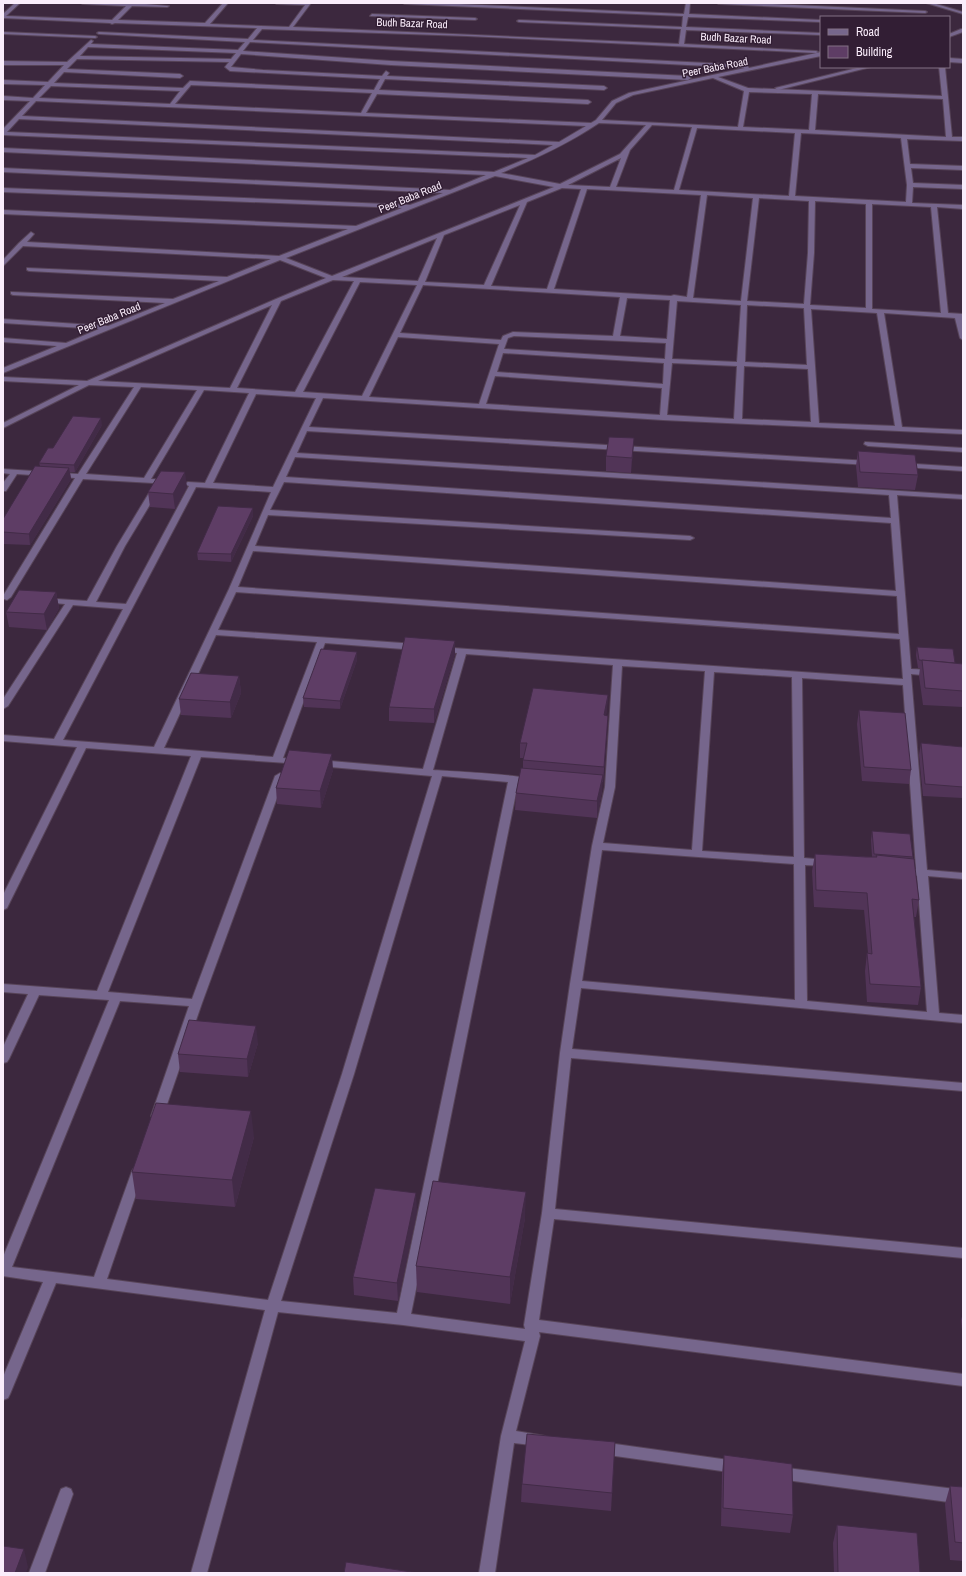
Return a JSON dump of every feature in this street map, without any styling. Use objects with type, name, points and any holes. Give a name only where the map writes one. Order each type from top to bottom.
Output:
[{"type":"street","points":[[3,16],[18,3]]},
{"type":"street","points":[[83,3],[168,4]]},
{"type":"street","points":[[207,24],[226,3]]},
{"type":"street","points":[[277,3],[308,4]]},
{"type":"street","points":[[405,3],[481,4],[820,21]]},
{"type":"street","points":[[681,45],[688,3]]},
{"type":"street","points":[[719,3],[925,12]]},
{"type":"street","points":[[928,3],[963,13]]},
{"type":"street","points":[[4,130],[97,35],[115,21],[131,4]]},
{"type":"street","points":[[162,11],[168,4]]},
{"type":"street","points":[[290,28],[308,4]]},
{"type":"street","points":[[470,30],[481,4]]},
{"type":"street","points":[[883,5],[900,11]]},
{"type":"street","points":[[919,16],[937,6]]},
{"type":"street","points":[[372,15],[475,19]]},
{"type":"street","name":"Budh Bazar Road","points":[[3,16],[408,33],[470,30],[820,53]]},
{"type":"street","points":[[152,22],[157,17]]},
{"type":"street","points":[[519,21],[820,34]]},
{"type":"street","points":[[261,26],[232,61],[228,67],[230,69],[604,88]]},
{"type":"street","points":[[950,36],[963,30]]},
{"type":"street","points":[[3,33],[248,41],[761,68]]},
{"type":"street","points":[[405,38],[408,33]]},
{"type":"street","points":[[362,114],[402,44]]},
{"type":"street","points":[[87,45],[239,52],[391,63],[706,79]]},
{"type":"street","name":"Peer Baba Road","points":[[3,371],[70,345],[280,258],[414,207],[537,156],[562,144],[592,125],[598,121],[614,102],[631,94],[715,78],[820,53]]},
{"type":"street","points":[[76,57],[232,61]]},
{"type":"street","points":[[950,60],[963,61]]},
{"type":"street","points":[[3,63],[68,64]]},
{"type":"street","points":[[765,91],[864,68]]},
{"type":"street","points":[[942,68],[949,139]]},
{"type":"street","points":[[62,70],[180,76]]},
{"type":"street","points":[[715,78],[747,90],[945,98]]},
{"type":"street","points":[[3,82],[184,90]]},
{"type":"street","points":[[172,105],[190,83],[588,102]]},
{"type":"street","points":[[740,128],[747,90]]},
{"type":"street","points":[[812,132],[815,93]]},
{"type":"street","points":[[3,98],[592,125]]},
{"type":"street","points":[[17,117],[562,144]]},
{"type":"street","points":[[598,121],[963,139]]},
{"type":"street","points":[[3,426],[88,383],[278,300],[561,186],[622,155],[651,123]]},
{"type":"street","points":[[676,192],[695,126]]},
{"type":"street","points":[[4,130],[367,150],[537,156]]},
{"type":"street","points":[[792,199],[798,131]]},
{"type":"street","points":[[904,137],[910,185],[909,205]]},
{"type":"street","points":[[612,189],[628,149]]},
{"type":"street","points":[[3,150],[495,174],[561,186],[963,207]]},
{"type":"street","points":[[907,166],[963,168]]},
{"type":"street","points":[[3,170],[452,191]]},
{"type":"street","points":[[910,185],[963,187]]},
{"type":"street","points":[[550,290],[585,187]]},
{"type":"street","points":[[3,190],[414,207]]},
{"type":"street","points":[[690,298],[704,194]]},
{"type":"street","points":[[738,421],[744,302],[756,197]]},
{"type":"street","points":[[487,287],[526,200]]},
{"type":"street","points":[[812,200],[811,253],[807,306],[815,425]]},
{"type":"street","points":[[869,203],[869,311]]},
{"type":"street","points":[[934,206],[945,315]]},
{"type":"street","points":[[3,212],[360,228]]},
{"type":"street","points":[[365,398],[421,283],[442,233]]},
{"type":"street","points":[[3,264],[31,234]]},
{"type":"street","points":[[21,244],[280,258],[332,278],[690,298],[961,316],[963,338]]},
{"type":"street","points":[[29,268],[230,279]]},
{"type":"street","points":[[298,394],[358,279]]},
{"type":"street","points":[[13,293],[175,301]]},
{"type":"street","points":[[616,338],[624,295]]},
{"type":"street","points":[[663,418],[674,298]]},
{"type":"street","points":[[232,390],[278,300]]},
{"type":"street","points":[[880,311],[899,429]]},
{"type":"street","points":[[3,321],[111,328]]},
{"type":"street","points":[[482,406],[505,337],[513,334],[670,341]]},
{"type":"street","points":[[396,335],[504,342]]},
{"type":"street","points":[[3,340],[70,345]]},
{"type":"street","points":[[500,351],[668,361],[811,367]]},
{"type":"street","points":[[492,374],[666,386]]},
{"type":"street","points":[[3,379],[254,391],[663,418],[963,432]]},
{"type":"street","points":[[8,597],[80,477],[139,385]]},
{"type":"street","points":[[146,481],[202,388]]},
{"type":"street","points":[[208,485],[254,391]]},
{"type":"street","points":[[158,750],[233,589],[265,512],[321,395]]},
{"type":"street","points":[[306,429],[874,463]]},
{"type":"street","points":[[868,444],[963,450]]},
{"type":"street","points":[[293,455],[963,497]]},
{"type":"street","points":[[896,464],[963,469]]},
{"type":"street","points":[[3,471],[276,490]]},
{"type":"street","points":[[3,489],[15,472]]},
{"type":"street","points":[[281,479],[895,521]]},
{"type":"street","points":[[90,604],[121,546],[160,482]]},
{"type":"street","points":[[57,742],[194,484]]},
{"type":"street","points":[[893,493],[932,1016]]},
{"type":"street","points":[[265,512],[690,538]]},
{"type":"street","points":[[250,548],[900,594]]},
{"type":"street","points":[[233,589],[904,638]]},
{"type":"street","points":[[35,599],[129,607]]},
{"type":"street","points":[[3,706],[71,602]]},
{"type":"street","points":[[213,632],[618,663],[907,682]]},
{"type":"street","points":[[154,1124],[282,760],[322,640]]},
{"type":"street","points":[[199,1573],[273,1306],[348,1074],[433,773],[462,651]]},
{"type":"street","points":[[487,1573],[508,1436],[532,1331],[548,1212],[566,1053],[606,787],[618,663]]},
{"type":"street","points":[[697,853],[710,669]]},
{"type":"street","points":[[906,671],[942,674]]},
{"type":"street","points":[[798,675],[801,1004]]},
{"type":"street","points":[[3,738],[543,782]]},
{"type":"street","points":[[3,906],[83,744]]},
{"type":"street","points":[[101,996],[197,754]]},
{"type":"street","points":[[403,1319],[514,779]]},
{"type":"street","points":[[596,846],[837,864]]},
{"type":"street","points":[[906,871],[963,876]]},
{"type":"street","points":[[576,984],[963,1019]]},
{"type":"street","points":[[3,988],[196,1003]]},
{"type":"street","points":[[3,1059],[35,991]]},
{"type":"street","points":[[116,997],[3,1271],[99,1282],[273,1306],[532,1331],[963,1380]]},
{"type":"street","points":[[566,1053],[963,1087]]},
{"type":"street","points":[[99,1282],[141,1162]]},
{"type":"street","points":[[548,1212],[963,1253]]},
{"type":"street","points":[[3,1394],[52,1277]]},
{"type":"street","points":[[508,1436],[555,1442]]},
{"type":"street","points":[[586,1446],[751,1469]]},
{"type":"street","points":[[767,1471],[963,1497]]},
{"type":"street","points":[[36,1573],[66,1494]]},
{"type":"building","points":[[73,416],[101,418],[74,465],[39,463],[48,448],[53,448]]},
{"type":"building","points":[[609,437],[634,438],[632,458],[606,456]]},
{"type":"building","points":[[858,451],[915,455],[918,475],[860,472]]},
{"type":"building","points":[[35,466],[69,468],[29,534],[3,532],[3,519]]},
{"type":"building","points":[[161,471],[185,472],[173,494],[148,492]]},
{"type":"building","points":[[218,506],[253,508],[231,554],[197,553]]},
{"type":"building","points":[[19,590],[56,592],[44,614],[6,612]]},
{"type":"building","points":[[405,637],[455,641],[434,709],[389,707]]},
{"type":"building","points":[[917,647],[953,649],[955,663],[919,660]]},
{"type":"building","points":[[321,649],[357,652],[340,701],[303,698]]},
{"type":"building","points":[[922,660],[963,664],[963,691],[925,688]]},
{"type":"building","points":[[191,673],[239,676],[230,702],[179,699]]},
{"type":"building","points":[[533,688],[608,695],[604,715],[608,716],[604,767],[523,760],[527,743],[520,743]]},
{"type":"building","points":[[859,710],[905,713],[911,770],[864,767]]},
{"type":"building","points":[[921,743],[963,747],[963,787],[925,784]]},
{"type":"building","points":[[289,750],[332,754],[320,791],[276,788]]},
{"type":"building","points":[[521,768],[603,775],[597,801],[516,793]]},
{"type":"building","points":[[872,831],[910,834],[913,857],[874,854]]},
{"type":"building","points":[[815,854],[877,857],[876,855],[914,859],[919,900],[912,899],[921,987],[870,984],[867,953],[872,954],[867,893],[816,890]]},
{"type":"building","points":[[189,1020],[256,1026],[247,1059],[178,1054]]},
{"type":"building","points":[[156,1103],[251,1111],[232,1180],[132,1172]]},
{"type":"building","points":[[433,1181],[526,1192],[510,1277],[416,1266]]},
{"type":"building","points":[[375,1188],[416,1193],[397,1283],[353,1277]]},
{"type":"building","points":[[527,1434],[615,1442],[612,1493],[522,1484]]},
{"type":"building","points":[[724,1455],[792,1464],[793,1515],[723,1508]]},
{"type":"building","points":[[950,1486],[963,1487],[963,1543],[955,1542]]},
{"type":"building","points":[[837,1525],[917,1533],[920,1573],[838,1573]]},
{"type":"building","points":[[3,1546],[24,1549],[15,1573],[3,1573]]},
{"type":"building","points":[[346,1562],[418,1573],[344,1573]]}]
